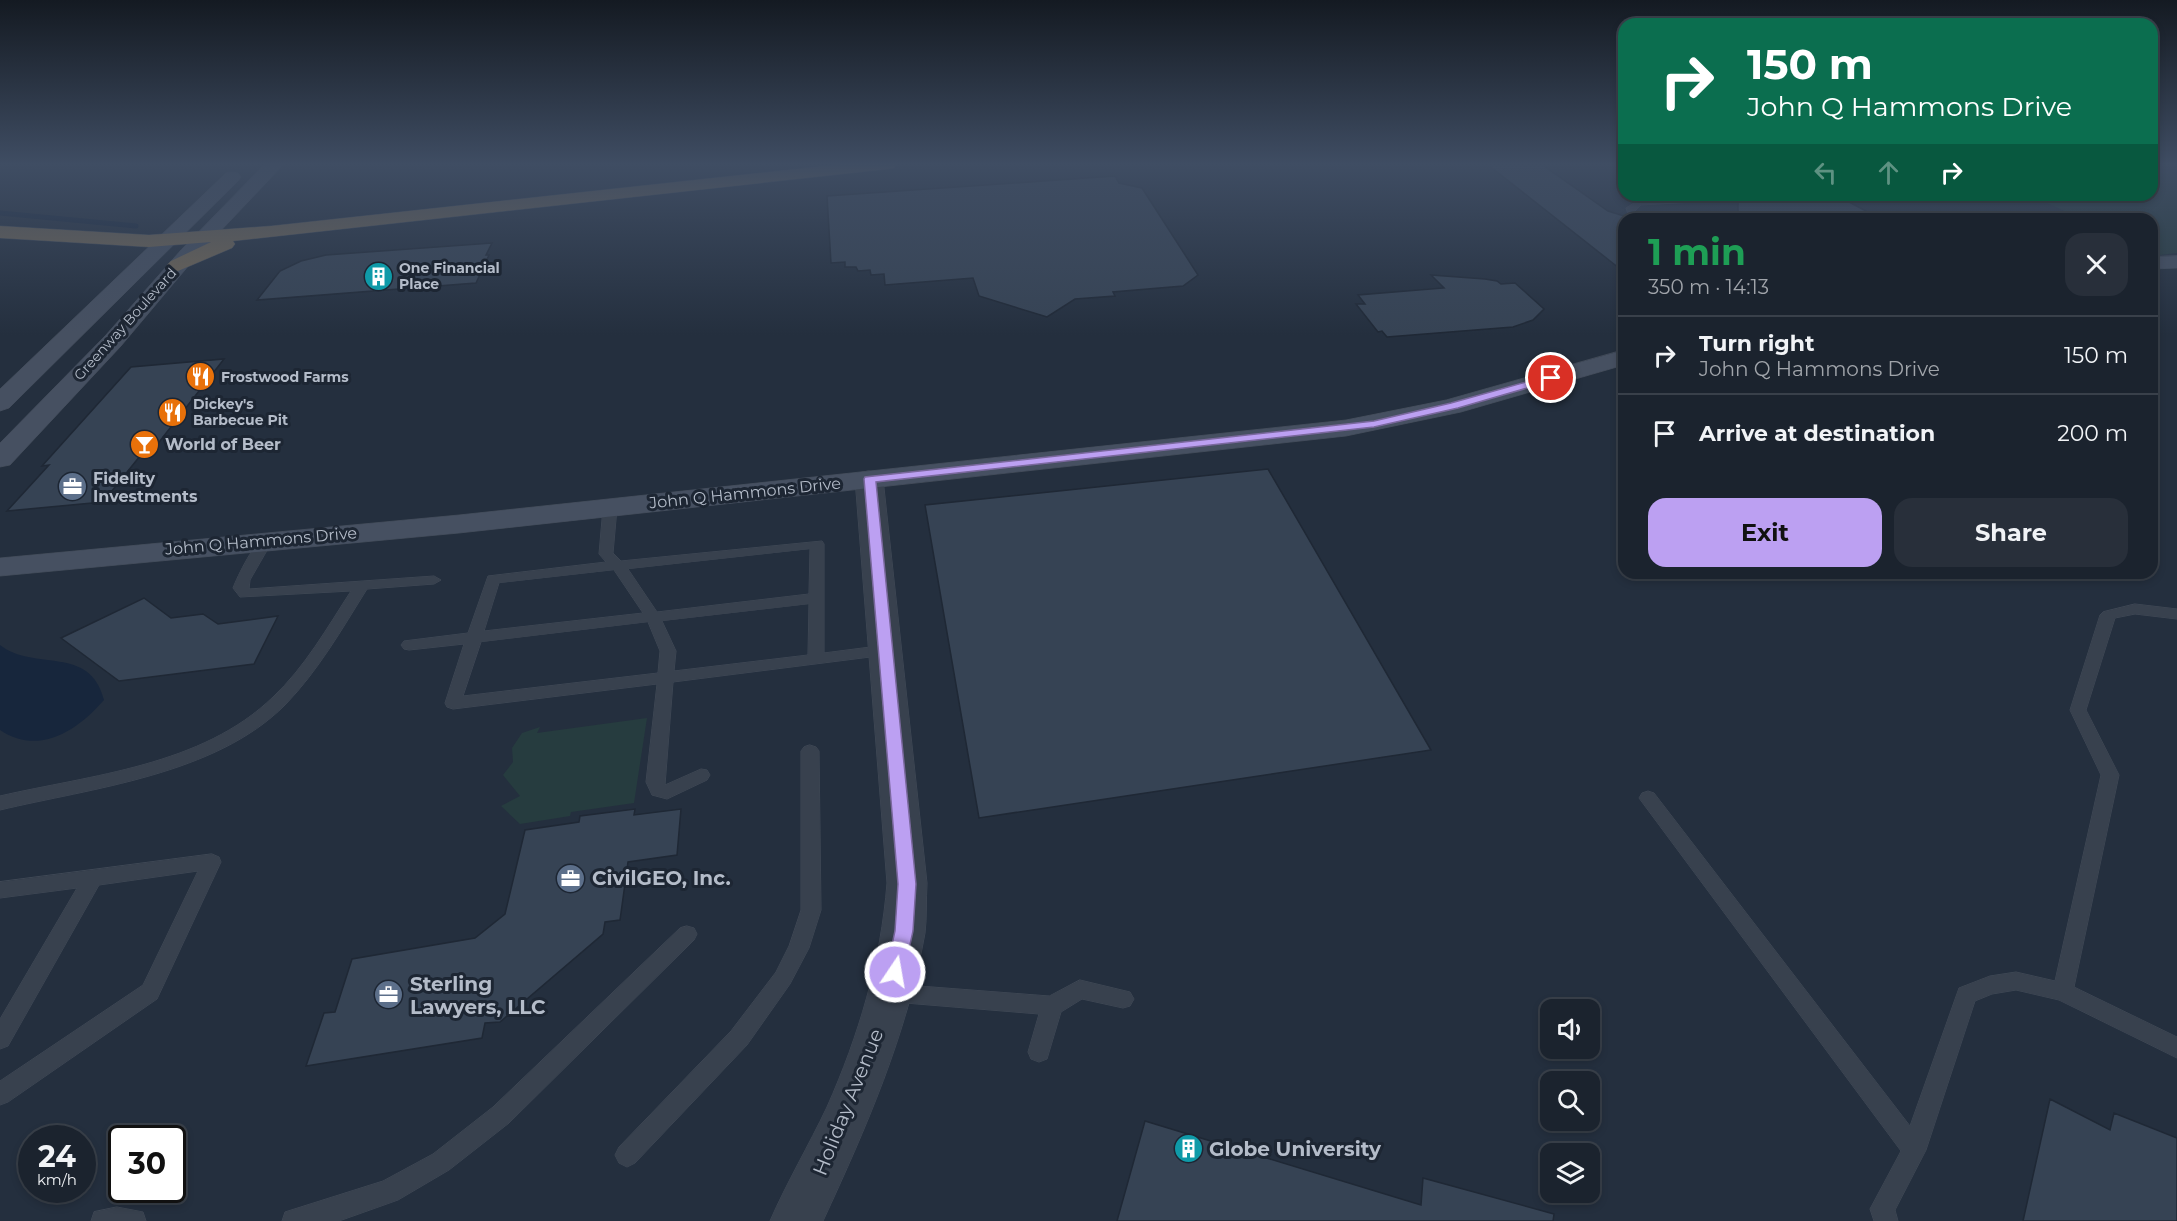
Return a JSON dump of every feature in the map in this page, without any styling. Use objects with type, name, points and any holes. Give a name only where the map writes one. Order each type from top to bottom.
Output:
[{"type":"highway","points":[[0,232],[169,240],[371,221]]},
{"type":"highway","points":[[178,266],[221,245],[271,232]]},
{"type":"highway","points":[[0,237],[130,250],[143,255],[148,261]]},
{"type":"street","name":"Greenway Boulevard","points":[[0,403],[188,221]]},
{"type":"street","name":"Greenway Boulevard","points":[[0,459],[113,340],[220,221]]},
{"type":"street","points":[[2158,263],[2177,262]]},
{"type":"street","name":"John Q Hammons Drive","points":[[0,567],[610,508],[1374,424],[1454,405],[1618,359]]},
{"type":"street","name":"Holiday Avenue","points":[[796,1221],[846,1119],[875,1044],[890,993],[904,931],[907,884],[869,479]]},
{"type":"lane","points":[[610,508],[606,554],[618,565],[661,631],[668,651],[655,782],[658,790],[667,792],[701,775]]},
{"type":"lane","points":[[266,540],[243,580],[240,588],[244,594],[434,580]]},
{"type":"lane","points":[[816,659],[817,544],[493,579],[453,703],[816,659],[886,650]]},
{"type":"lane","points":[[0,803],[177,761],[217,744],[247,726],[277,704],[301,676],[363,584]]},
{"type":"lane","points":[[409,645],[818,598]]},
{"type":"lane","points":[[2063,992],[2110,775],[2078,710],[2108,615],[2135,609],[2177,614]]},
{"type":"lane","points":[[627,1155],[740,1038],[783,978],[800,948],[811,910],[810,751]]},
{"type":"lane","points":[[1648,798],[1914,1150]]},
{"type":"lane","points":[[0,890],[212,862],[150,992],[0,1094]]},
{"type":"lane","points":[[0,1040],[93,877]]},
{"type":"lane","points":[[294,1221],[330,1212],[389,1191],[441,1162],[501,1115],[687,934]]},
{"type":"lane","points":[[1886,1221],[1882,1209],[1914,1150],[1966,994],[1990,985],[2016,981],[2063,992],[2177,1048]]},
{"type":"lane","points":[[890,993],[1052,1006],[1080,989],[1094,990],[1123,999]]},
{"type":"lane","points":[[1039,1052],[1052,1006]]},
{"type":"lane","points":[[103,1221],[117,1219],[134,1221]]},
{"type":"green space","points":[[2158,221],[2177,221],[2177,253],[2158,254]]},
{"type":"green space","points":[[647,718],[634,803],[571,812],[570,816],[520,824],[501,806],[520,796],[503,775],[513,762],[512,748],[522,733],[540,727],[537,733]]},
{"type":"water","points":[[0,645],[14,653],[74,665],[87,672],[97,683],[104,700],[70,730],[43,740],[29,741],[0,730]]},
{"type":"building","points":[[828,221],[1163,221],[1198,275],[1183,286],[1113,292],[1115,296],[1075,299],[1047,317],[979,296],[973,278],[885,285],[884,274],[871,275],[870,270],[858,271],[856,267],[845,267],[845,262],[831,263]]},
{"type":"building","points":[[1559,221],[1618,221],[1618,267]]},
{"type":"building","name":"One Financial Place","points":[[492,243],[476,283],[257,300],[280,271],[301,261],[326,255]]},
{"type":"building","points":[[1431,275],[1485,279],[1501,284],[1515,283],[1544,309],[1533,320],[1513,327],[1387,337],[1382,331],[1378,332],[1356,304],[1365,304],[1358,295],[1444,288]]},
{"type":"building","points":[[224,359],[149,455],[140,456],[103,502],[7,511],[49,465],[42,466],[131,367]]},
{"type":"building","points":[[1268,469],[1431,750],[979,818],[925,505]]},
{"type":"building","points":[[144,598],[171,618],[203,614],[218,624],[278,616],[254,664],[119,681],[61,638]]},
{"type":"building","points":[[635,809],[634,815],[681,809],[677,855],[628,862],[620,920],[605,922],[603,934],[500,1022],[485,1023],[482,1038],[306,1066],[324,1013],[335,1012],[352,959],[475,938],[505,914],[525,830],[579,822],[580,816]]},
{"type":"building","points":[[2050,1099],[2110,1130],[2114,1113],[2177,1138],[2177,1221],[2023,1221]]},
{"type":"building","name":"Globe University","points":[[1145,1121],[1421,1205],[1423,1178],[1554,1214],[1553,1221],[1117,1221]]},
{"type":"waterway","points":[[83,221],[136,226]]},
{"type":"place","name":"One Financial Place","points":[[378,276]]},
{"type":"place","name":"Frostwood Farms","points":[[200,377]]},
{"type":"place","name":"Dickey's Barbecue Pit","points":[[172,412]]},
{"type":"place","name":"World of Beer","points":[[144,444]]},
{"type":"place","name":"Fidelity Investments","points":[[72,487]]},
{"type":"place","name":"CivilGEO, Inc.","points":[[571,878]]},
{"type":"place","name":"Sterling Lawyers, LLC","points":[[389,995]]},
{"type":"place","name":"Globe University","points":[[1188,1149]]},
{"type":"route","points":[[895,972],[904,931],[907,884],[869,479],[1374,424],[1416,415],[1551,378]]}]
